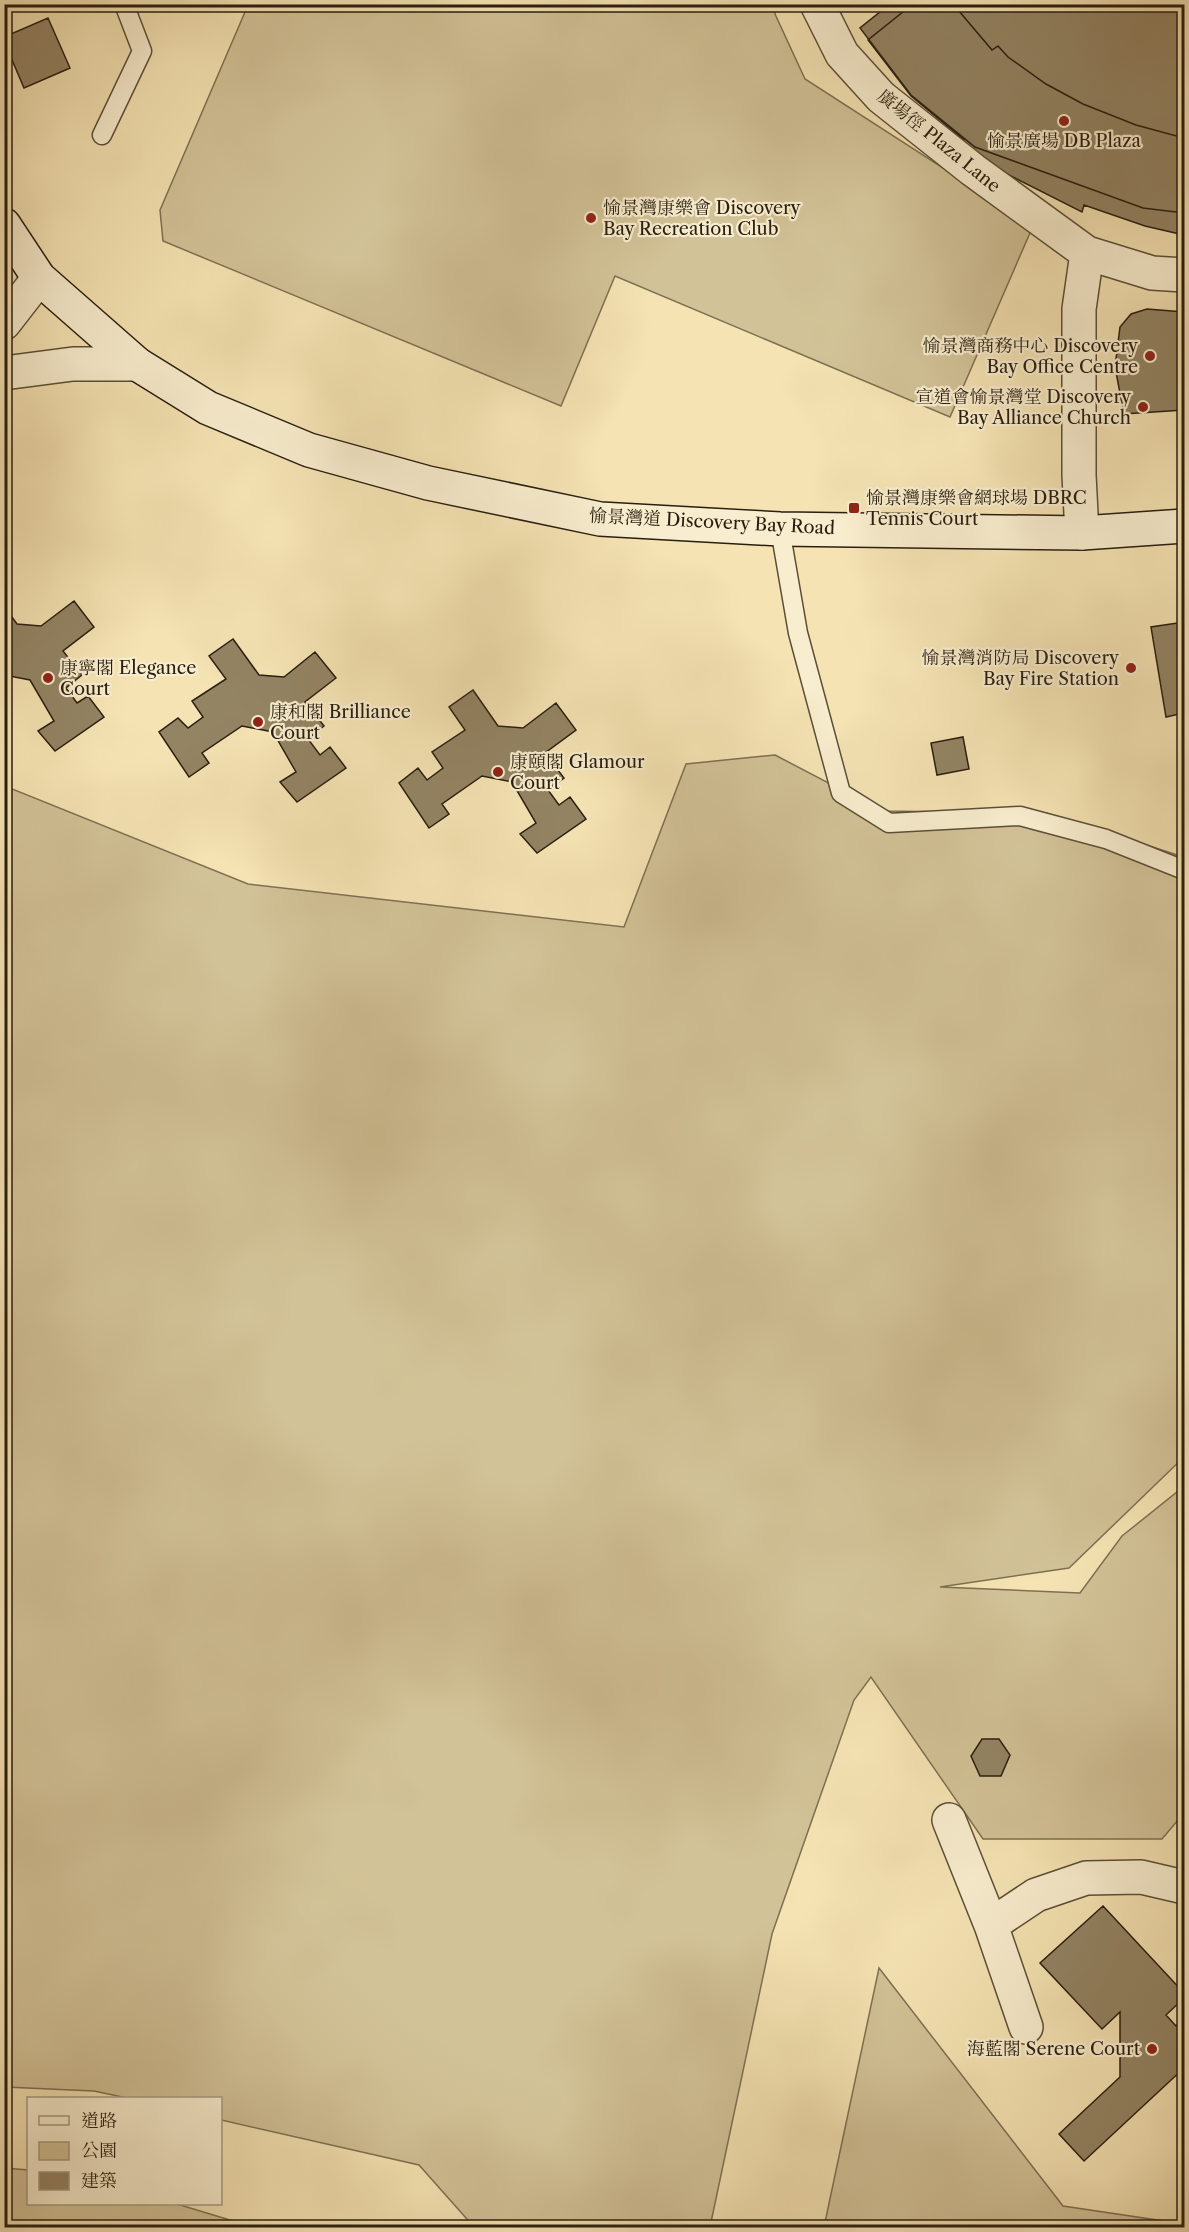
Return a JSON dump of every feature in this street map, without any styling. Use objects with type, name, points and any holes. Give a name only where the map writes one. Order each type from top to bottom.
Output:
[{"type":"street","name":"廣場徑 Plaza Lane","points":[[817,4],[842,54],[881,97],[973,170],[1087,253],[1152,273],[1185,275]]},
{"type":"street","name":"愉景灣道 Discovery Bay Road","points":[[4,225],[39,278],[137,364],[208,408],[309,450],[428,483],[600,519],[780,529],[1082,533],[1185,526]]},
{"type":"street","points":[[1082,533],[1079,475],[1079,309],[1087,253]]},
{"type":"street","points":[[4,323],[39,278]]},
{"type":"street","points":[[4,373],[73,364],[137,364]]},
{"type":"street","points":[[949,1820],[991,1925],[1026,2027]]},
{"type":"street","points":[[991,1925],[1036,1895],[1086,1878],[1141,1877],[1185,1887]]},
{"type":"lane","points":[[102,135],[142,51],[124,4]]},
{"type":"lane","points":[[780,529],[798,633],[841,793],[889,823],[1020,816],[1106,839],[1185,870]]},
{"type":"green space","name":"愉景灣康樂會 Discovery Bay Recreation Club","points":[[775,4],[775,14],[805,79],[1033,226],[950,417],[615,276],[561,406],[163,241],[160,210],[248,5]]},
{"type":"green space","points":[[775,755],[882,811],[1046,813],[1184,857],[1184,1457],[1069,1568],[940,1587],[1080,1593],[1122,1536],[1177,1492],[1184,1490],[1184,1813],[1162,1839],[983,1839],[871,1677],[854,1700],[772,1934],[710,2227],[474,2227],[419,2165],[222,2120],[222,2097],[122,2097],[94,2091],[5,2087],[5,786],[248,884],[624,927],[686,764]]},
{"type":"green space","points":[[879,1968],[1063,2206],[1184,2224],[1184,2227],[824,2227]]},
{"type":"green space","points":[[4,2168],[27,2170],[27,2205],[180,2205],[253,2227],[5,2227]]},
{"type":"shaded area","points":[[1184,1626],[1184,1672],[1180,1634]]},
{"type":"building","name":"愉景廣場 DB Plaza","points":[[890,4],[1184,4],[1184,213],[1143,208],[975,147],[911,95],[860,28]]},
{"type":"building","points":[[913,4],[953,4],[992,50],[998,46],[1008,57],[1046,84],[1083,104],[1136,125],[1184,138],[1184,235],[1145,226],[1084,205],[1082,212],[1007,174],[962,145],[964,140],[911,96],[868,40]]},
{"type":"building","points":[[48,18],[70,68],[24,88],[4,37]]},
{"type":"building","name":"愉景灣商務中心 Discovery Bay Office Centre","points":[[1147,309],[1184,312],[1184,410],[1124,414],[1115,367],[1120,327],[1131,314]]},
{"type":"building","name":"康寧閣 Elegance Court","points":[[74,601],[94,627],[63,651],[82,675],[66,688],[77,703],[88,696],[104,717],[55,751],[38,731],[54,721],[30,680],[4,675],[4,606],[17,624],[41,626]]},
{"type":"building","points":[[1184,622],[1184,713],[1166,717],[1151,627]]},
{"type":"building","name":"康和閣 Brilliance Court","points":[[233,639],[259,675],[284,677],[315,652],[336,678],[305,702],[324,726],[308,739],[320,755],[330,747],[346,768],[297,802],[280,782],[296,772],[273,732],[242,726],[202,753],[209,763],[189,777],[159,732],[178,718],[188,728],[203,717],[192,701],[226,679],[209,656]]},
{"type":"building","name":"康頤閣 Glamour Court","points":[[473,690],[498,726],[523,728],[556,703],[576,730],[545,753],[564,778],[548,790],[559,805],[570,797],[586,819],[537,853],[520,834],[536,823],[512,782],[482,776],[442,804],[449,814],[429,828],[399,783],[418,768],[427,780],[443,768],[432,752],[465,730],[449,707]]},
{"type":"building","points":[[963,737],[969,769],[937,775],[931,743]]},
{"type":"building","points":[[982,1739],[999,1739],[1010,1755],[1001,1776],[980,1776],[971,1756]]},
{"type":"building","name":"海藍閣 Serene Court","points":[[1103,1906],[1184,1993],[1184,1998],[1166,2015],[1176,2026],[1184,2018],[1184,2068],[1084,2161],[1059,2134],[1120,2077],[1120,2012],[1102,2029],[1040,1963]]},
{"type":"place","name":"愉景廣場 DB Plaza","points":[[1064,121]]},
{"type":"place","name":"愉景灣康樂會 Discovery Bay Recreation Club","points":[[591,218]]},
{"type":"place","name":"愉景灣商務中心 Discovery Bay Office Centre","points":[[1150,356]]},
{"type":"place","name":"宣道會愉景灣堂 Discovery Bay Alliance Church","points":[[1143,407]]},
{"type":"place","name":"愉景灣康樂會網球場 DBRC Tennis Court","points":[[854,508]]},
{"type":"place","name":"愉景灣消防局 Discovery Bay Fire Station","points":[[1131,668]]},
{"type":"place","name":"康寧閣 Elegance Court","points":[[48,678]]},
{"type":"place","name":"康和閣 Brilliance Court","points":[[258,722]]},
{"type":"place","name":"康頤閣 Glamour Court","points":[[498,772]]},
{"type":"place","name":"海藍閣 Serene Court","points":[[1152,2049]]}]
